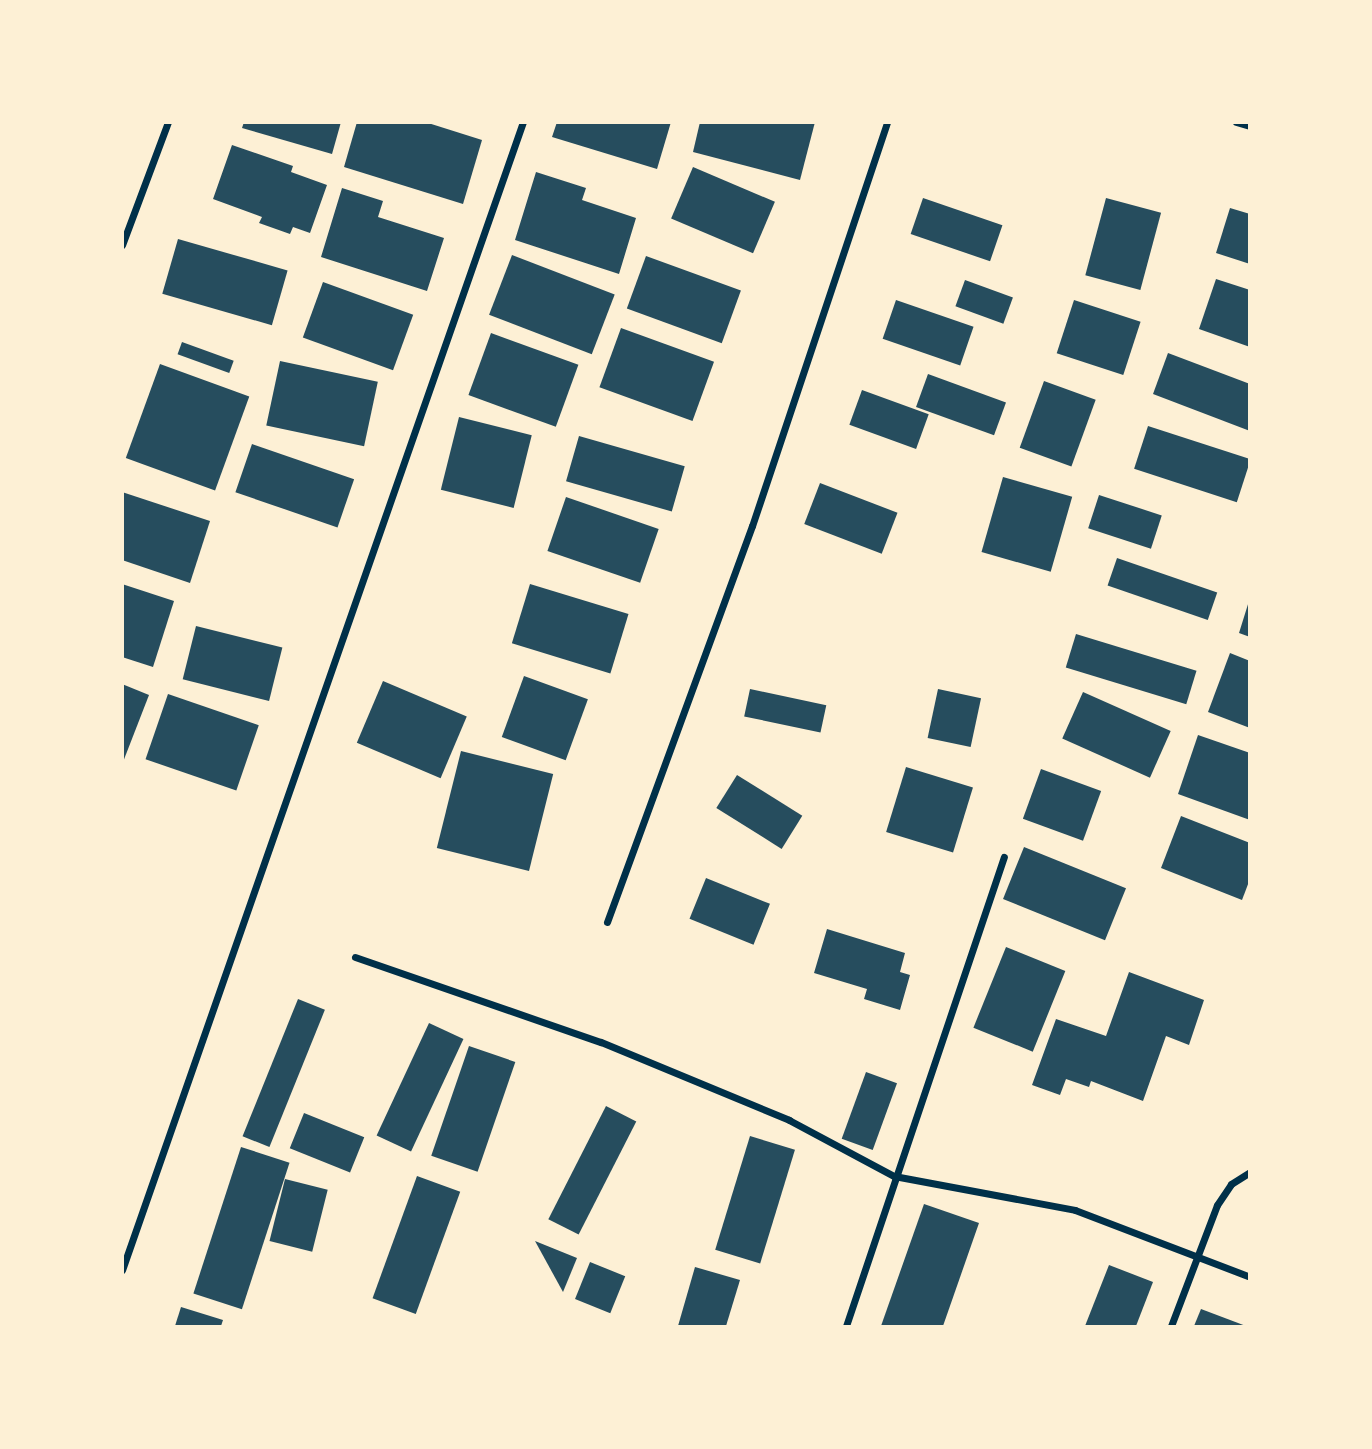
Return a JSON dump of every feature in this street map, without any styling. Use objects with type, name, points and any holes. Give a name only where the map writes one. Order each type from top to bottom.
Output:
[{"type":"street","points":[[122,245],[167,122]]},
{"type":"street","points":[[122,1269],[523,122]]},
{"type":"street","points":[[607,922],[752,526],[887,122]]},
{"type":"street","points":[[1236,122],[1250,126]]},
{"type":"street","points":[[846,1326],[894,1175],[1004,857]]},
{"type":"street","points":[[355,957],[601,1042],[789,1121],[894,1175],[1075,1210],[1194,1259],[1250,1277]]},
{"type":"street","points":[[1171,1326],[1194,1259],[1230,1184],[1250,1172]]},
{"type":"building","points":[[244,122],[341,122],[332,154],[242,128]]},
{"type":"building","points":[[357,122],[425,122],[482,140],[463,204],[344,167]]},
{"type":"building","points":[[557,122],[671,122],[657,169],[552,137]]},
{"type":"building","points":[[700,122],[815,122],[800,180],[693,152]]},
{"type":"building","points":[[232,145],[293,166],[291,172],[327,185],[310,233],[293,227],[290,234],[259,223],[262,217],[213,199]]},
{"type":"building","points":[[693,167],[775,202],[753,253],[671,219]]},
{"type":"building","points":[[536,172],[586,188],[582,200],[636,218],[619,274],[515,240]]},
{"type":"building","points":[[342,188],[383,201],[378,217],[444,238],[427,291],[321,257]]},
{"type":"building","points":[[923,198],[1002,225],[990,261],[911,234]]},
{"type":"building","points":[[1106,198],[1161,213],[1140,290],[1085,275]]},
{"type":"building","points":[[1230,208],[1250,214],[1250,264],[1216,253]]},
{"type":"building","points":[[178,239],[288,270],[272,325],[162,294]]},
{"type":"building","points":[[512,255],[615,294],[592,354],[489,315]]},
{"type":"building","points":[[646,256],[741,291],[722,343],[627,309]]},
{"type":"building","points":[[1216,279],[1250,290],[1250,347],[1199,329]]},
{"type":"building","points":[[965,280],[1013,297],[1003,324],[955,306]]},
{"type":"building","points":[[323,282],[413,315],[393,370],[303,337]]},
{"type":"building","points":[[896,300],[974,327],[960,365],[883,339]]},
{"type":"building","points":[[1074,300],[1141,322],[1123,375],[1057,353]]},
{"type":"building","points":[[621,328],[714,362],[692,421],[599,387]]},
{"type":"building","points":[[491,333],[578,365],[556,427],[468,395]]},
{"type":"building","points":[[182,342],[234,361],[229,373],[178,354]]},
{"type":"building","points":[[1168,353],[1250,384],[1250,431],[1153,394]]},
{"type":"building","points":[[280,361],[378,382],[364,446],[266,426]]},
{"type":"building","points":[[160,364],[249,396],[215,490],[126,458]]},
{"type":"building","points":[[928,374],[1006,402],[994,435],[916,407]]},
{"type":"building","points":[[1044,381],[1096,400],[1071,467],[1020,448]]},
{"type":"building","points":[[862,390],[929,414],[916,449],[849,425]]},
{"type":"building","points":[[459,417],[532,435],[514,508],[441,490]]},
{"type":"building","points":[[1148,426],[1250,459],[1237,502],[1134,469]]},
{"type":"building","points":[[579,436],[685,466],[672,511],[566,481]]},
{"type":"building","points":[[252,444],[354,479],[338,527],[235,492]]},
{"type":"building","points":[[1003,477],[1072,497],[1051,572],[982,552]]},
{"type":"building","points":[[820,483],[897,513],[882,554],[804,524]]},
{"type":"building","points":[[122,492],[210,521],[190,583],[122,560]]},
{"type":"building","points":[[1099,495],[1162,515],[1151,549],[1088,528]]},
{"type":"building","points":[[566,497],[659,529],[640,583],[547,551]]},
{"type":"building","points":[[1117,558],[1217,593],[1208,620],[1108,585]]},
{"type":"building","points":[[122,584],[174,601],[153,667],[122,657]]},
{"type":"building","points":[[530,584],[628,614],[610,673],[512,643]]},
{"type":"building","points":[[1250,601],[1250,637],[1239,633]]},
{"type":"building","points":[[196,626],[282,648],[269,701],[183,679]]},
{"type":"building","points":[[1076,634],[1196,671],[1186,704],[1066,667]]},
{"type":"building","points":[[1230,653],[1250,661],[1250,728],[1208,712]]},
{"type":"building","points":[[524,676],[588,699],[566,760],[502,737]]},
{"type":"building","points":[[383,681],[467,717],[441,778],[357,743]]},
{"type":"building","points":[[122,684],[149,695],[123,762],[122,762]]},
{"type":"building","points":[[750,689],[826,705],[820,733],[744,716]]},
{"type":"building","points":[[938,689],[981,698],[971,747],[928,738]]},
{"type":"building","points":[[1083,692],[1171,731],[1150,778],[1062,739]]},
{"type":"building","points":[[168,694],[259,725],[236,790],[146,759]]},
{"type":"building","points":[[1198,735],[1250,753],[1250,820],[1178,794]]},
{"type":"building","points":[[461,751],[553,774],[529,871],[437,848]]},
{"type":"building","points":[[906,767],[973,787],[953,852],[886,832]]},
{"type":"building","points":[[1041,769],[1101,791],[1083,841],[1023,819]]},
{"type":"building","points":[[737,775],[802,816],[782,849],[716,808]]},
{"type":"building","points":[[1181,816],[1250,843],[1250,879],[1242,900],[1161,868]]},
{"type":"building","points":[[1024,847],[1126,888],[1105,940],[1003,899]]},
{"type":"building","points":[[706,878],[770,904],[753,945],[690,919]]},
{"type":"building","points":[[827,929],[905,953],[900,972],[910,975],[900,1010],[864,999],[867,989],[814,973]]},
{"type":"building","points":[[1006,947],[1065,971],[1033,1052],[973,1028]]},
{"type":"building","points":[[1129,972],[1204,1000],[1189,1045],[1166,1036],[1143,1101],[1091,1081],[1089,1087],[1066,1079],[1060,1095],[1032,1085],[1056,1019],[1106,1036]]},
{"type":"building","points":[[298,999],[325,1010],[269,1147],[243,1136]]},
{"type":"building","points":[[429,1023],[463,1039],[411,1151],[377,1135]]},
{"type":"building","points":[[469,1046],[515,1062],[478,1172],[431,1156]]},
{"type":"building","points":[[866,1072],[897,1083],[873,1150],[842,1139]]},
{"type":"building","points":[[606,1106],[636,1121],[579,1235],[548,1219]]},
{"type":"building","points":[[304,1113],[364,1137],[350,1173],[290,1148]]},
{"type":"building","points":[[750,1136],[795,1150],[760,1264],[715,1250]]},
{"type":"building","points":[[241,1147],[290,1163],[242,1309],[193,1293]]},
{"type":"building","points":[[417,1176],[460,1192],[416,1314],[373,1298]]},
{"type":"building","points":[[285,1179],[328,1190],[312,1252],[270,1241]]},
{"type":"building","points":[[924,1204],[979,1223],[943,1326],[881,1326]]},
{"type":"building","points":[[535,1241],[577,1258],[563,1292]]},
{"type":"building","points":[[590,1262],[625,1276],[610,1313],[575,1299]]},
{"type":"building","points":[[1109,1265],[1153,1282],[1136,1326],[1085,1326]]},
{"type":"building","points":[[695,1267],[740,1280],[726,1326],[678,1326]]},
{"type":"building","points":[[181,1307],[223,1320],[221,1326],[175,1326]]},
{"type":"building","points":[[1201,1309],[1246,1326],[1194,1326]]}]
